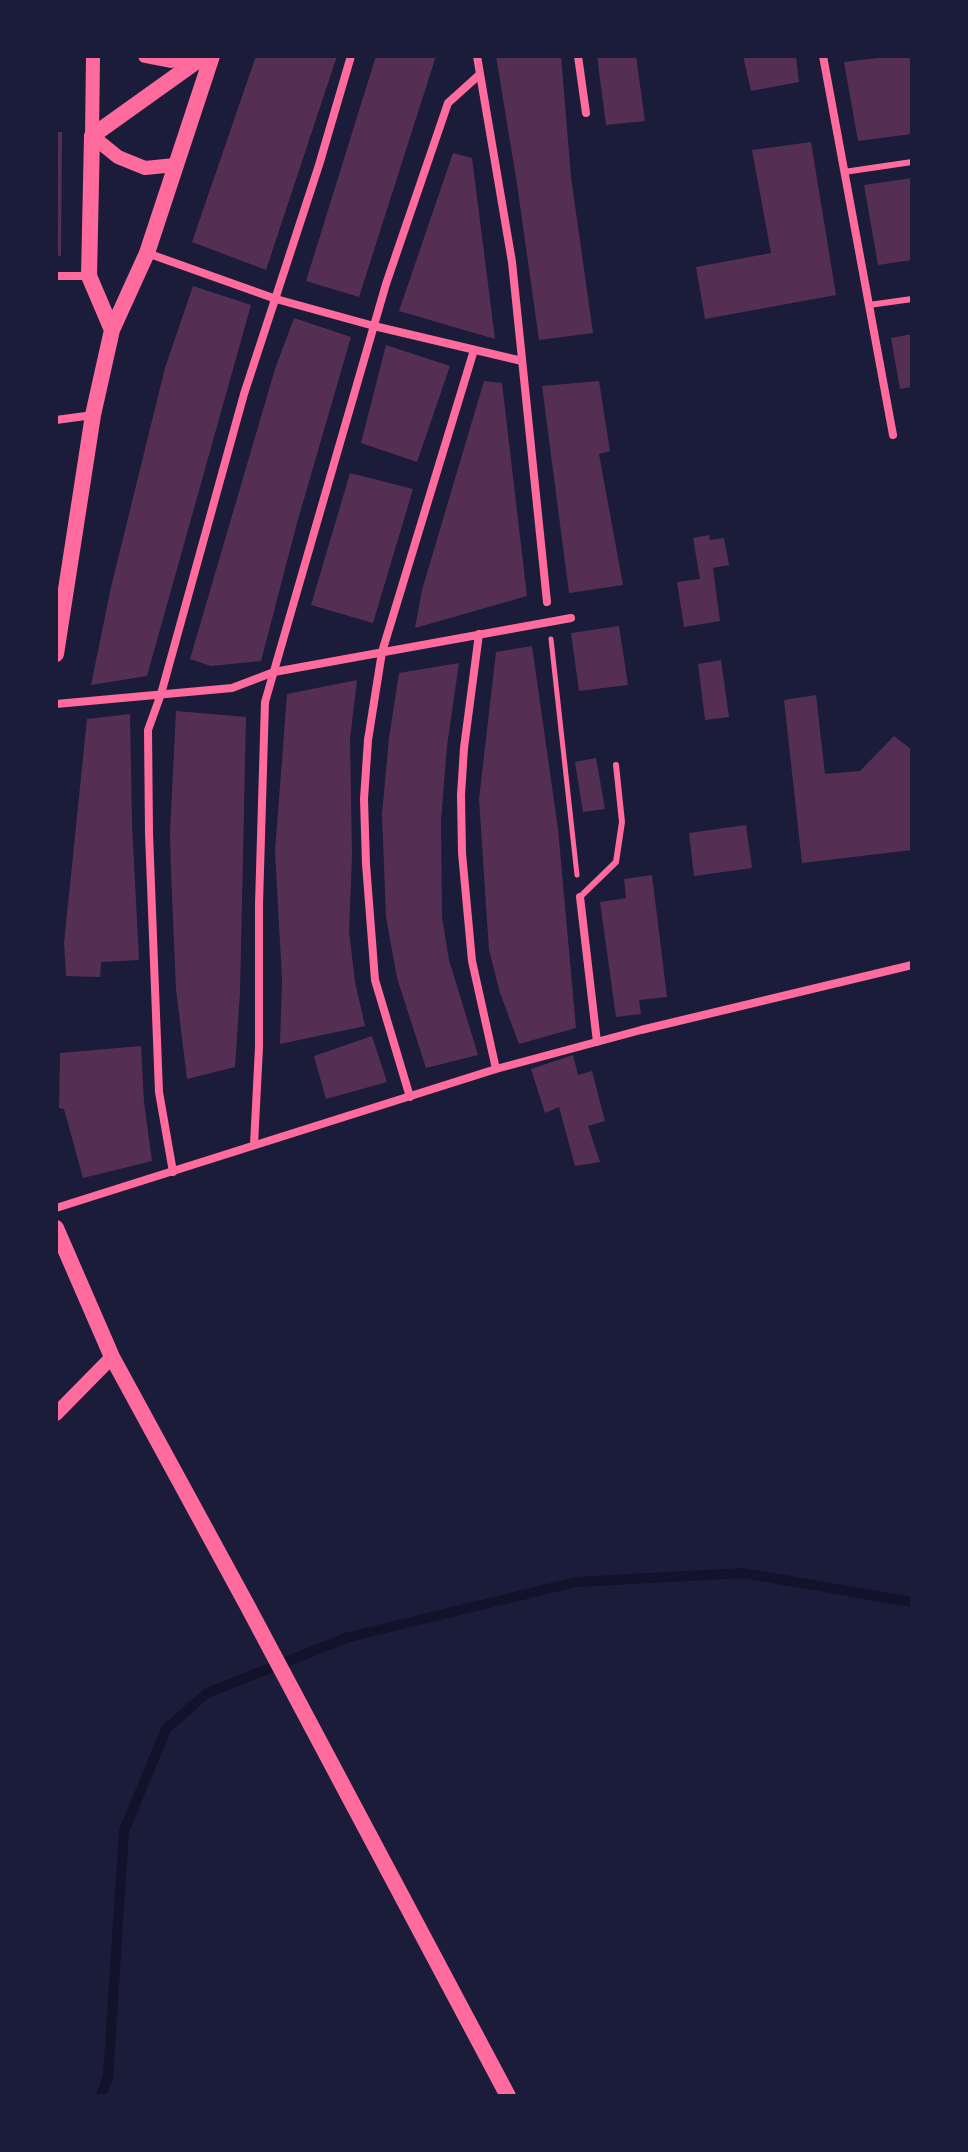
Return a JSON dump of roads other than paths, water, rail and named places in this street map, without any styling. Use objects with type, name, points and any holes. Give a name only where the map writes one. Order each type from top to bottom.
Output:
[{"type":"main road","points":[[112,330],[89,276],[92,136],[204,56]]},
{"type":"main road","points":[[56,654],[93,415],[112,330],[147,253],[212,56]]},
{"type":"main road","points":[[56,1228],[112,1357],[508,2096]]},
{"type":"street","points":[[93,56],[92,136],[118,157],[145,168],[175,165]]},
{"type":"street","points":[[145,56],[171,61],[190,56]]},
{"type":"street","points":[[173,1172],[159,1092],[148,730],[161,694],[244,394],[351,56]]},
{"type":"street","points":[[477,56],[512,262],[547,602]]},
{"type":"street","points":[[578,56],[586,113]]},
{"type":"street","points":[[823,56],[893,435]]},
{"type":"street","points":[[254,1145],[259,1047],[265,702],[374,326],[448,103],[479,75]]},
{"type":"street","points":[[147,253],[276,299],[522,361]]},
{"type":"street","points":[[56,276],[89,276]]},
{"type":"street","points":[[410,1097],[375,980],[364,799],[368,740],[382,652],[474,350]]},
{"type":"street","points":[[56,420],[93,415]]},
{"type":"street","points":[[56,704],[232,688],[274,672],[571,618]]},
{"type":"street","points":[[479,634],[464,748],[462,853],[472,961],[496,1069]]},
{"type":"street","points":[[580,897],[597,1042]]},
{"type":"street","points":[[56,1208],[496,1069],[912,965]]},
{"type":"street","points":[[56,1414],[112,1357]]},
{"type":"lane","points":[[844,172],[912,162]]},
{"type":"lane","points":[[869,305],[912,299]]},
{"type":"lane","points":[[580,897],[616,862],[622,822],[616,765]]},
{"type":"waterway","points":[[101,2096],[108,2077],[124,1831],[166,1729],[207,1693],[349,1637],[576,1582],[743,1573],[912,1602]]}]
